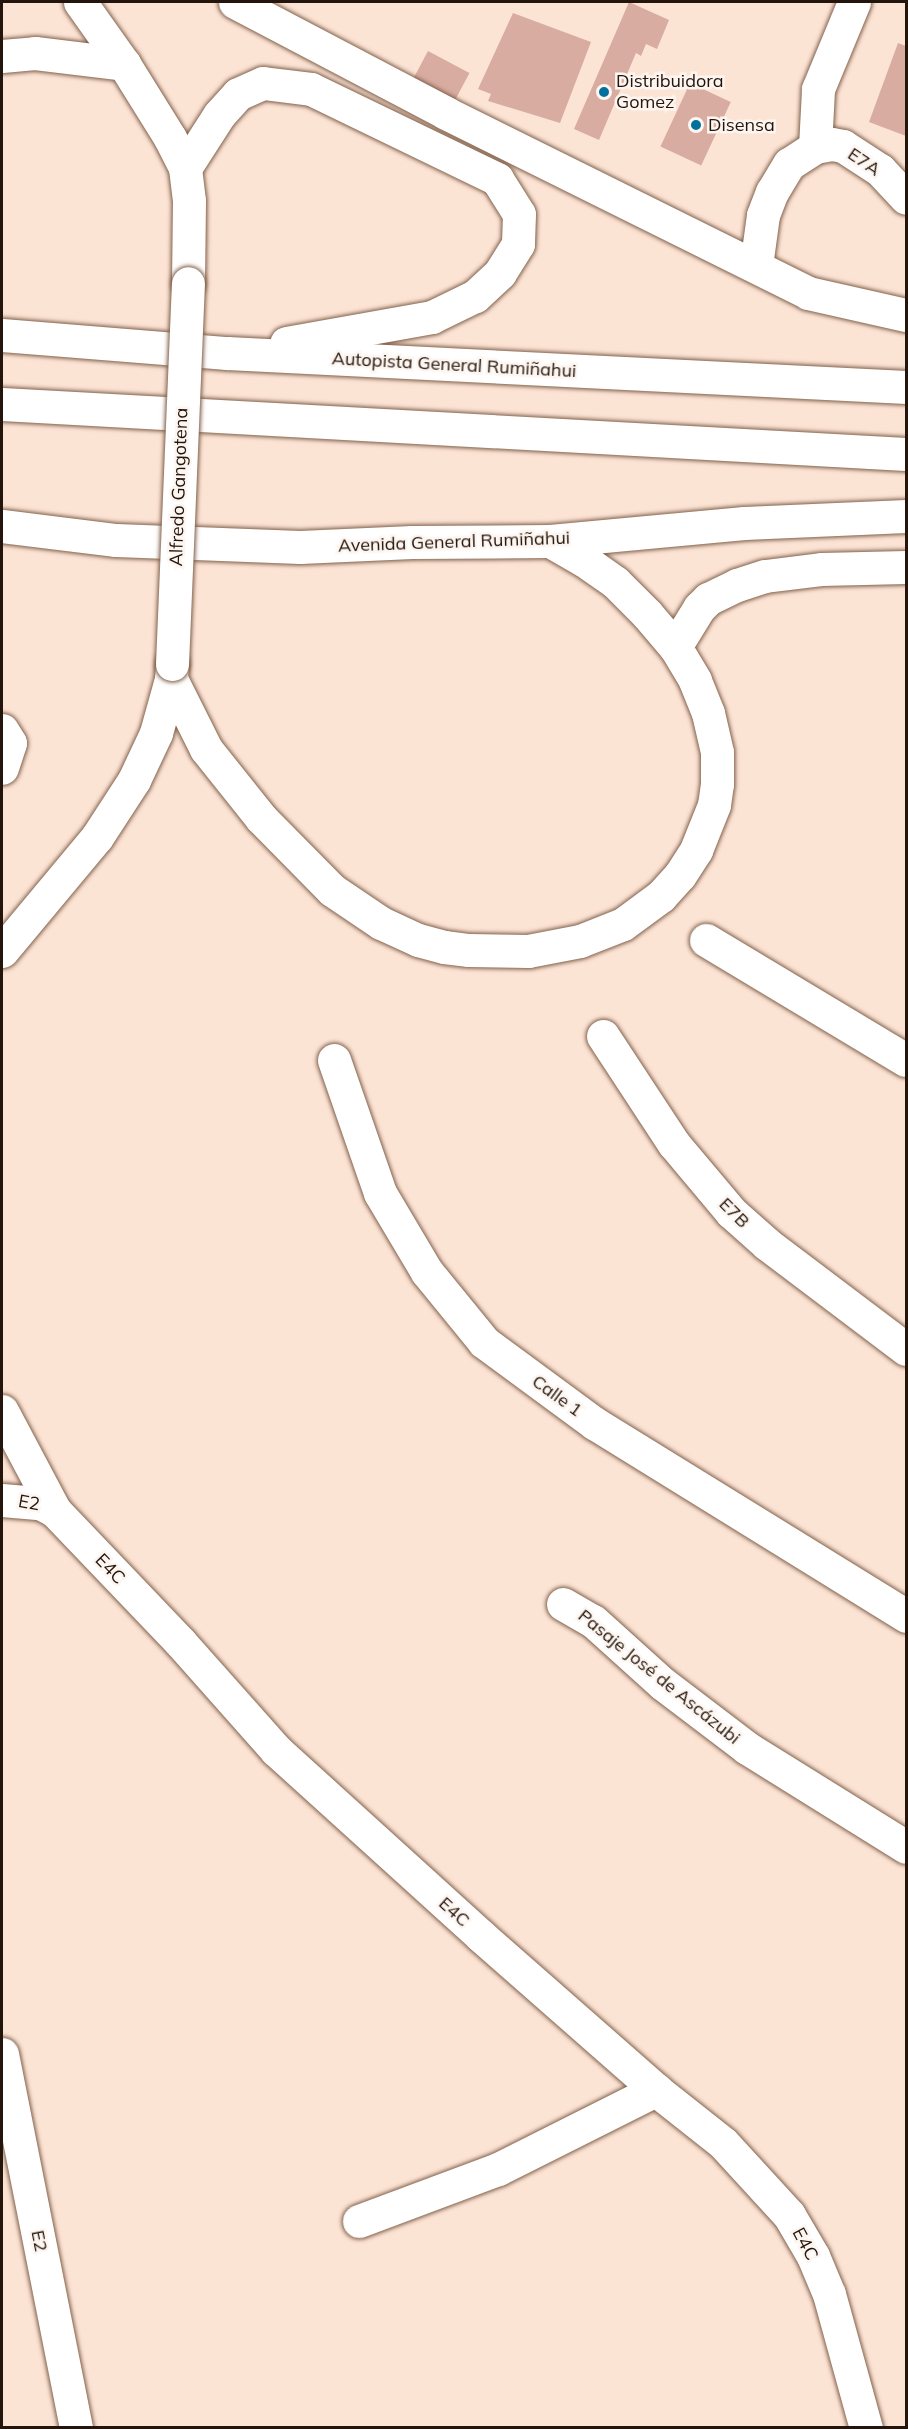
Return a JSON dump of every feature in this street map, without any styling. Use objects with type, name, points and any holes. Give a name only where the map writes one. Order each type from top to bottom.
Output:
[{"type":"main road","name":"Alfredo Gangotena","points":[[2,951],[97,837],[134,780],[156,733],[171,671],[188,283],[189,193],[184,168],[170,138],[124,64],[80,2]]},
{"type":"main road","points":[[236,2],[446,112],[808,293],[906,315]]},
{"type":"main road","points":[[756,266],[763,215],[772,192],[789,164],[815,147],[818,89],[854,2]]},
{"type":"main road","points":[[2,56],[35,53],[124,64]]},
{"type":"main road","points":[[184,168],[219,115],[238,94],[262,83],[311,89],[496,179],[519,214],[518,244],[500,273],[475,296],[443,312],[432,317],[227,353]]},
{"type":"main road","name":"E7A","points":[[815,147],[832,144],[843,146],[880,170],[906,198]]},
{"type":"main road","name":"Autopista General Rumiñahui","points":[[2,335],[227,353],[906,387]]},
{"type":"main road","points":[[2,404],[906,454]]},
{"type":"main road","name":"Avenida General Rumiñahui","points":[[2,526],[116,540],[300,547],[412,542],[550,541],[744,523],[906,516]]},
{"type":"main road","points":[[171,671],[206,749],[261,818],[332,890],[381,923],[418,940],[469,950],[528,951],[580,941],[622,924],[661,896],[696,850],[714,805],[717,784],[717,752],[708,713],[695,680],[675,647],[647,614],[615,582],[584,560],[550,541]]},
{"type":"main road","points":[[675,647],[699,608],[708,599],[737,585],[765,576],[821,569],[906,567]]},
{"type":"main road","points":[[2,730],[10,743],[2,768]]},
{"type":"main road","points":[[706,940],[906,1060]]},
{"type":"main road","name":"E7B","points":[[603,1036],[674,1144],[731,1212],[767,1244],[906,1349]]},
{"type":"main road","name":"Calle 1","points":[[334,1060],[380,1193],[427,1272],[484,1342],[594,1423],[906,1616]]},
{"type":"main road","name":"E4C","points":[[2,1411],[55,1511],[182,1643],[276,1750],[481,1936],[656,2090],[723,2143],[789,2215],[813,2256],[829,2294],[866,2427]]},
{"type":"main road","name":"E2","points":[[2,1500],[40,1503],[55,1511]]},
{"type":"main road","name":"Pasaje José de Ascázubi","points":[[563,1604],[593,1621],[656,1677],[747,1748],[906,1847]]},
{"type":"main road","name":"E2","points":[[2,2054],[75,2427]]},
{"type":"main road","points":[[359,2222],[498,2169],[656,2090]]},
{"type":"building","name":"Distribuidora Gomez","points":[[629,2],[669,20],[657,49],[646,44],[641,56],[636,53],[599,140],[574,129]]},
{"type":"building","points":[[513,13],[591,42],[560,123],[488,101],[491,94],[478,89]]},
{"type":"building","points":[[898,43],[906,46],[906,136],[869,122]]},
{"type":"building","points":[[428,51],[469,73],[454,103],[412,81]]},
{"type":"building","name":"Disensa","points":[[690,83],[731,102],[701,165],[660,146]]},
{"type":"place","name":"Distribuidora Gomez","points":[[604,92]]},
{"type":"place","name":"Disensa","points":[[696,125]]}]
